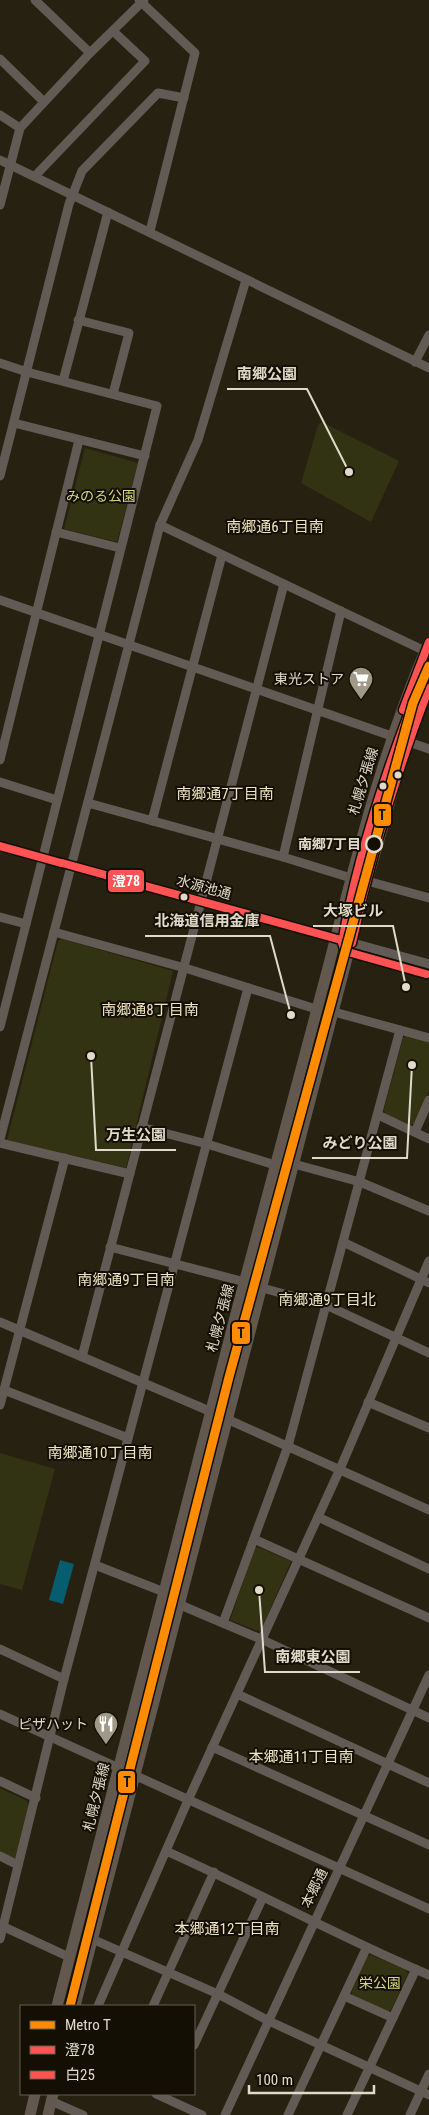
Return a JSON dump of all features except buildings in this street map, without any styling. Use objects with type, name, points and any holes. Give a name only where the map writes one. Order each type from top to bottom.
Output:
[{"type":"main road","name":"札幌夕張線","points":[[57,2005],[210,1412],[351,878],[392,737],[427,646]]},
{"type":"main road","points":[[75,2005],[367,881],[407,742],[429,688]]},
{"type":"main road","points":[[30,2115],[35,2095]]},
{"type":"main road","points":[[48,2115],[52,2097]]},
{"type":"street","points":[[35,0],[90,53]]},
{"type":"street","points":[[0,205],[20,128],[141,1],[196,53],[150,231]]},
{"type":"street","points":[[35,176],[145,61],[113,31]]},
{"type":"street","points":[[0,59],[44,102]]},
{"type":"street","points":[[0,476],[72,195],[82,171],[158,93],[184,98]]},
{"type":"street","points":[[0,115],[20,128]]},
{"type":"street","points":[[0,160],[210,260],[246,280],[429,368]]},
{"type":"street","points":[[63,381],[108,212]]},
{"type":"street","points":[[0,1139],[160,526],[198,440],[246,280]]},
{"type":"street","points":[[78,320],[129,333],[113,394]]},
{"type":"street","points":[[415,362],[429,335]]},
{"type":"street","points":[[0,363],[27,372],[157,406],[0,1027]]},
{"type":"street","points":[[14,422],[144,456]]},
{"type":"street","points":[[0,760],[79,440]]},
{"type":"street","points":[[160,526],[341,610],[427,646]]},
{"type":"street","points":[[56,532],[120,548]]},
{"type":"street","points":[[152,821],[222,555]]},
{"type":"street","points":[[82,1357],[141,1127],[219,839],[284,584]]},
{"type":"street","points":[[0,600],[191,668],[429,749]]},
{"type":"street","points":[[283,857],[341,610]]},
{"type":"street","points":[[0,782],[57,800]]},
{"type":"street","points":[[88,804],[283,857],[351,878]]},
{"type":"street","name":"水源池通","points":[[0,846],[429,964]]},
{"type":"street","points":[[367,881],[429,898]]},
{"type":"street","points":[[0,917],[26,924]]},
{"type":"street","points":[[54,932],[185,968],[316,1009]]},
{"type":"street","points":[[0,1939],[64,1679],[248,988]]},
{"type":"street","points":[[334,1012],[429,1038]]},
{"type":"street","points":[[223,1623],[288,1446],[400,1030]]},
{"type":"street","points":[[415,1132],[429,1100]]},
{"type":"street","points":[[378,1115],[429,1139]]},
{"type":"street","points":[[141,1127],[207,1144],[276,1165]]},
{"type":"street","points":[[0,1143],[130,1174]]},
{"type":"street","points":[[0,1405],[65,1158]]},
{"type":"street","points":[[294,1164],[360,1182],[429,1211]]},
{"type":"street","points":[[344,1242],[425,1281]]},
{"type":"street","points":[[110,1247],[244,1282]]},
{"type":"street","points":[[98,2005],[188,1798],[263,1640],[340,1469],[396,1338],[425,1281],[429,1261]]},
{"type":"street","points":[[262,1288],[326,1305],[429,1353]]},
{"type":"street","points":[[0,1322],[142,1382],[429,1510]]},
{"type":"street","points":[[4,1390],[128,1438]]},
{"type":"street","points":[[368,1402],[429,1428]]},
{"type":"street","points":[[318,1517],[429,1568]]},
{"type":"street","points":[[254,1539],[429,1618]]},
{"type":"street","points":[[95,1565],[164,1592]]},
{"type":"street","points":[[178,1604],[263,1640],[429,1718]]},
{"type":"street","points":[[0,1649],[64,1679]]},
{"type":"street","name":"本郷通","points":[[225,2115],[429,1674]]},
{"type":"street","points":[[237,1694],[429,1783]]},
{"type":"street","points":[[0,1714],[119,1766],[429,1909]]},
{"type":"street","points":[[212,1747],[429,1845]]},
{"type":"street","points":[[0,1781],[36,1798]]},
{"type":"street","points":[[166,1851],[214,1872],[366,1948],[429,1975]]},
{"type":"street","points":[[0,1856],[18,1865]]},
{"type":"street","points":[[153,2005],[214,1872]]},
{"type":"street","points":[[195,2043],[263,1897]]},
{"type":"street","points":[[2,1926],[70,1957]]},
{"type":"street","points":[[92,1938],[218,1994],[269,2021],[425,2093]]},
{"type":"street","points":[[288,2115],[366,1948]]},
{"type":"street","points":[[347,2115],[416,1969]]},
{"type":"street","points":[[344,1996],[394,2018]]},
{"type":"street","points":[[410,2115],[425,2093],[429,2074]]},
{"type":"street","points":[[52,2097],[83,2115]]},
{"type":"street","points":[[170,2097],[202,2115]]},
{"type":"green space","points":[[322,422],[399,461],[371,522],[301,483],[318,425]]},
{"type":"green space","name":"みのる公園","points":[[85,448],[138,463],[117,542],[64,529]]},
{"type":"green space","points":[[62,939],[173,971],[126,1168],[7,1140],[58,941]]},
{"type":"green space","points":[[408,1034],[429,1040],[429,1090],[414,1124],[411,1125],[385,1114],[384,1109],[403,1038]]},
{"type":"green space","points":[[0,1453],[55,1469],[22,1590],[0,1584]]},
{"type":"green space","points":[[258,1547],[291,1561],[261,1631],[230,1620],[255,1548]]},
{"type":"green space","points":[[0,1788],[27,1801],[28,1805],[16,1857],[13,1858],[0,1852]]},
{"type":"green space","name":"栄公園","points":[[371,1955],[406,1970],[408,1974],[391,2010],[388,2012],[352,1995],[367,1957]]},
{"type":"water","points":[[60,1560],[74,1564],[63,1604],[49,1600]]},
{"type":"metro line","name":"T","points":[[70,2005],[229,1377],[413,703],[429,666]]},
{"type":"transit line","name":"澄78","points":[[403,710],[429,642]]},
{"type":"transit line","name":"白25","points":[[420,684],[374,812],[356,877],[342,943],[344,949],[348,952],[426,974]]},
{"type":"transit line","name":"澄78","points":[[62,863],[352,943],[386,814],[429,688]]},
{"type":"transit line","name":"澄78","points":[[0,846],[61,863]]},
{"type":"place","name":"南郷公園","points":[[349,472]]},
{"type":"place","name":"東光ストア","points":[[361,700]]},
{"type":"place","name":"南郷7丁目","points":[[374,844]]},
{"type":"place","name":"大塚ビル","points":[[406,987]]},
{"type":"place","name":"北海道信用金庫","points":[[291,1015]]},
{"type":"place","name":"万生公園","points":[[91,1056]]},
{"type":"place","name":"みどり公園","points":[[412,1065]]},
{"type":"place","name":"南郷東公園","points":[[259,1590]]},
{"type":"place","name":"ピザハット","points":[[106,1745]]},
{"type":"district","name":"南郷通6丁目南","points":[[275,527]]},
{"type":"district","name":"南郷通7丁目南","points":[[225,794]]},
{"type":"district","name":"南郷通8丁目南","points":[[150,1010]]},
{"type":"district","name":"南郷通9丁目南","points":[[126,1280]]},
{"type":"district","name":"南郷通9丁目北","points":[[327,1300]]},
{"type":"district","name":"南郷通10丁目南","points":[[100,1453]]},
{"type":"district","name":"本郷通11丁目南","points":[[301,1757]]},
{"type":"district","name":"本郷通12丁目南","points":[[227,1929]]}]
